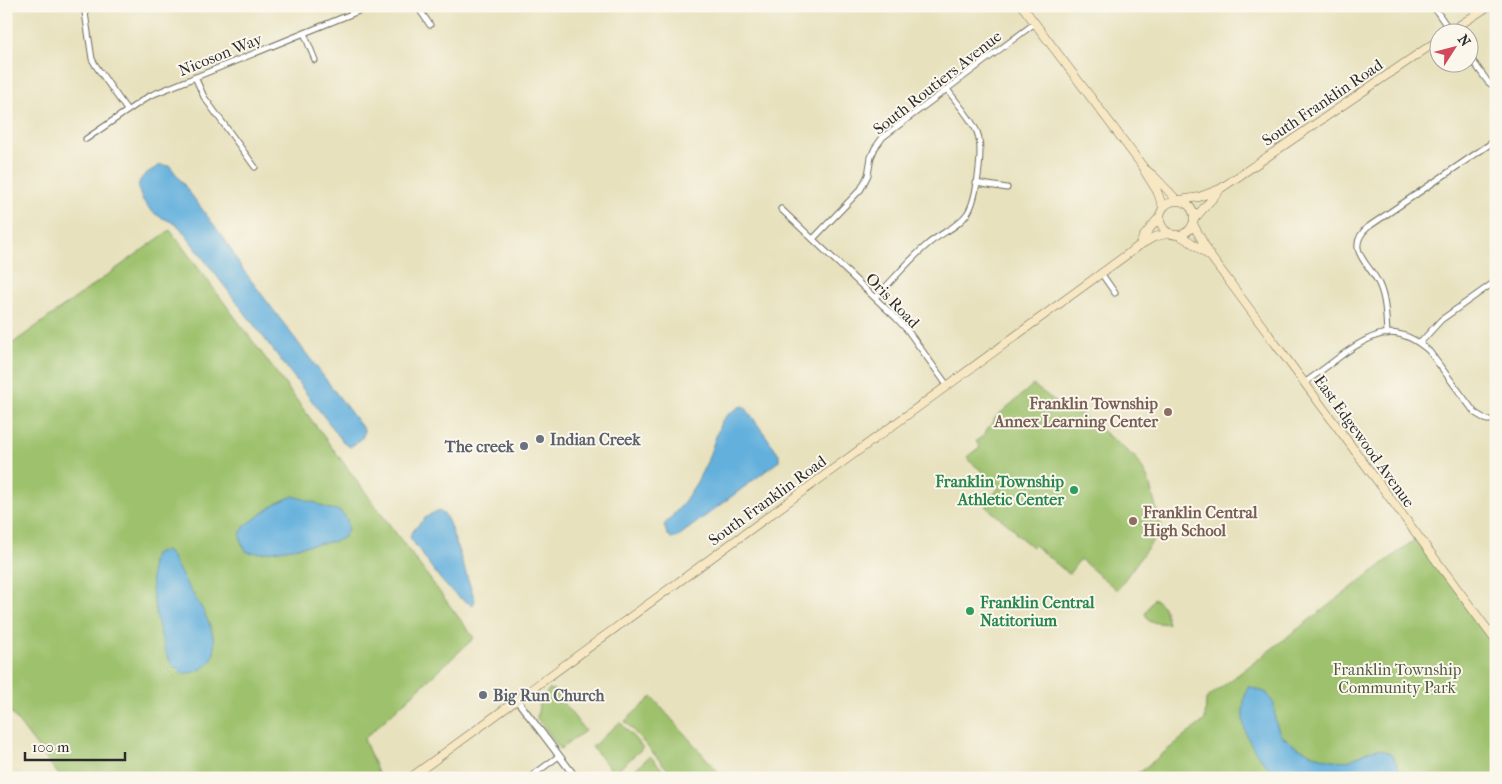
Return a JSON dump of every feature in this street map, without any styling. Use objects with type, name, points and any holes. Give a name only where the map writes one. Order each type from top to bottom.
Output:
[{"type":"main road","points":[[1022,6],[1144,168],[1157,191],[1163,207]]},
{"type":"main road","points":[[1465,22],[1489,6]]},
{"type":"main road","name":"South Franklin Road","points":[[1178,200],[1199,197],[1220,189],[1430,46]]},
{"type":"main road","points":[[1144,168],[1178,200],[1190,206],[1194,212],[1194,221],[1211,257]]},
{"type":"main road","name":"South Franklin Road","points":[[1194,221],[1204,206],[1220,189]]},
{"type":"main road","points":[[1178,200],[1170,202],[1163,207],[1160,216],[1161,225],[1170,233],[1179,235],[1192,242],[1211,257]]},
{"type":"main road","name":"South Franklin Road","points":[[1140,245],[1143,237],[1160,216]]},
{"type":"main road","points":[[1179,235],[1188,231],[1194,221]]},
{"type":"main road","name":"South Franklin Road","points":[[410,778],[1140,245],[1170,233]]},
{"type":"main road","name":"East Edgewood Avenue","points":[[1211,257],[1496,641]]},
{"type":"street","points":[[84,6],[92,58],[126,110]]},
{"type":"street","name":"Nicoson Way","points":[[86,139],[148,96],[371,6]]},
{"type":"street","points":[[417,6],[430,24]]},
{"type":"street","points":[[1434,6],[1444,22]]},
{"type":"street","name":"South Routiers Avenue","points":[[813,239],[861,189],[866,181],[871,157],[881,140],[1035,22]]},
{"type":"street","points":[[304,33],[315,60]]},
{"type":"street","points":[[1480,71],[1488,82],[1496,88]]},
{"type":"street","points":[[196,77],[204,97],[255,167]]},
{"type":"street","points":[[875,298],[928,244],[964,219],[971,208],[981,149],[978,133],[946,89]]},
{"type":"street","points":[[1388,334],[1384,299],[1379,283],[1363,261],[1358,249],[1358,243],[1362,234],[1368,227],[1496,140]]},
{"type":"street","points":[[976,183],[1007,188]]},
{"type":"street","name":"Oris Road","points":[[781,209],[908,331],[947,385]]},
{"type":"street","points":[[1101,273],[1115,293]]},
{"type":"street","points":[[1420,343],[1441,320],[1496,281]]},
{"type":"street","points":[[1304,383],[1362,341],[1374,336],[1388,334],[1403,335],[1420,343],[1429,351],[1476,413],[1483,419],[1496,420]]},
{"type":"street","points":[[517,700],[576,778]]},
{"type":"street","points":[[529,778],[558,756]]},
{"type":"green space","points":[[170,230],[474,638],[364,739],[380,778],[61,778],[6,706],[6,348]]},
{"type":"green space","name":"Franklin Township Athletic Center","points":[[1033,385],[1066,409],[1075,409],[1137,459],[1148,479],[1162,528],[1117,590],[1080,559],[1069,574],[1034,545],[1032,547],[1015,533],[1016,531],[985,506],[1000,486],[967,459],[968,456],[980,448],[976,441],[983,436],[996,417]]},
{"type":"green space","name":"Franklin Township Community Park","points":[[1418,537],[1496,645],[1496,778],[1132,778],[1205,720],[1206,699]]},
{"type":"green space","points":[[1154,598],[1164,607],[1168,624],[1150,622],[1145,614]]},
{"type":"green space","points":[[549,689],[554,690],[585,731],[560,749],[537,718],[539,705]]},
{"type":"green space","points":[[652,697],[720,774],[716,778],[675,778],[625,721]]},
{"type":"green space","points":[[620,722],[643,748],[614,773],[592,747]]},
{"type":"green space","points":[[650,756],[663,770],[654,778],[625,778]]},
{"type":"water","points":[[160,165],[170,166],[225,240],[241,267],[364,430],[362,438],[358,442],[350,447],[344,443],[181,229],[147,207],[139,193],[139,183],[145,175]]},
{"type":"water","points":[[741,406],[745,407],[779,454],[779,461],[676,538],[671,538],[667,534],[664,525],[682,505],[697,482],[707,462],[721,422],[727,415]]},
{"type":"water","points":[[293,496],[340,511],[347,519],[348,529],[344,537],[336,541],[261,553],[247,552],[241,542],[240,534],[245,526],[277,503]]},
{"type":"water","points":[[439,511],[445,515],[449,523],[475,600],[473,605],[463,600],[446,585],[411,539],[410,535],[423,520],[430,514]]},
{"type":"water","points":[[165,551],[170,554],[206,617],[214,641],[214,652],[211,661],[203,668],[193,672],[181,673],[170,662],[158,624],[152,590],[152,562],[155,553]]},
{"type":"water","points":[[1248,686],[1267,693],[1274,704],[1275,720],[1280,734],[1294,745],[1314,755],[1332,760],[1348,761],[1371,750],[1379,749],[1390,753],[1397,763],[1403,778],[1279,778],[1260,758],[1247,737],[1243,714]]},
{"type":"place","name":"Franklin Township Annex Learning Center","points":[[1168,412]]},
{"type":"place","name":"Indian Creek","points":[[540,439]]},
{"type":"place","name":"The creek","points":[[524,446]]},
{"type":"place","name":"Franklin Township Athletic Center","points":[[1074,490]]},
{"type":"place","name":"Franklin Central High School","points":[[1133,521]]},
{"type":"place","name":"Franklin Central Natitorium","points":[[970,611]]},
{"type":"place","name":"Big Run Church","points":[[483,695]]}]
